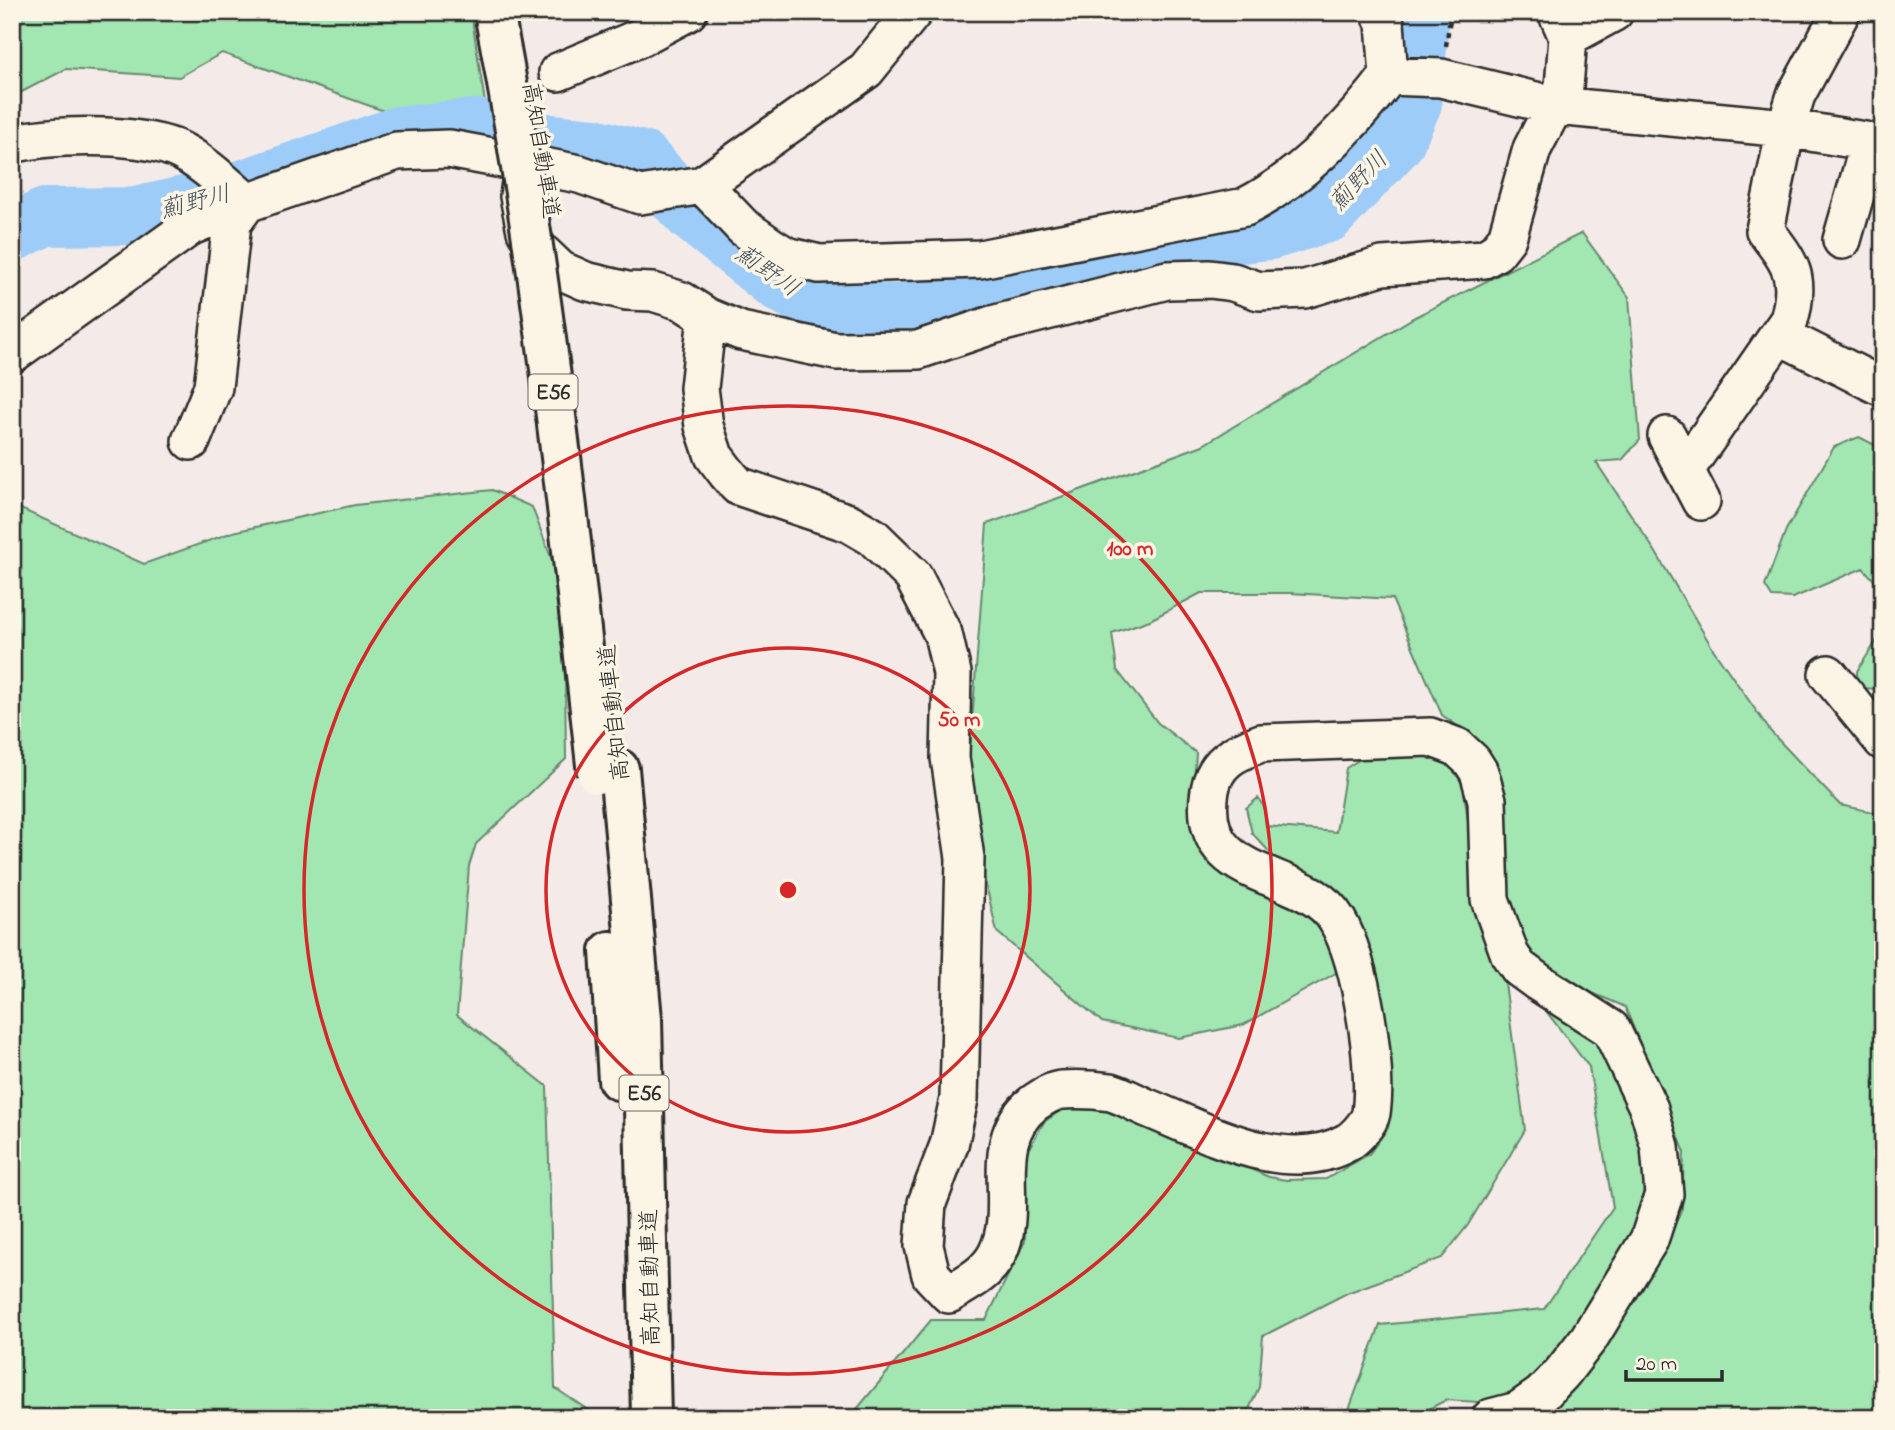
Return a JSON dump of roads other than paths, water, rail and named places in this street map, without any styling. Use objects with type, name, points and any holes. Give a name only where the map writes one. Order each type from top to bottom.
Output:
[{"type":"highway","name":"高知自動車道","points":[[495,12],[516,126],[642,1019],[652,1418]]},
{"type":"highway","name":"高知自動車道","points":[[519,12],[538,113],[578,405],[608,771],[625,1418]]},
{"type":"street","points":[[558,72],[639,38],[688,12]]},
{"type":"street","points":[[12,354],[191,226],[247,203],[397,151],[449,149],[579,174],[640,195],[703,185],[866,70],[913,12]]},
{"type":"street","points":[[703,185],[743,228],[786,256],[818,264],[980,259],[1245,207],[1272,193],[1353,123],[1389,76],[1385,23],[1380,12]]},
{"type":"street","points":[[524,163],[519,195],[526,231],[540,251],[559,270],[585,281],[627,291],[653,292],[681,301],[707,317],[741,331],[836,351],[918,350],[992,325],[1167,280],[1210,279],[1233,282],[1259,291],[1306,289],[1382,266],[1484,259],[1496,252],[1507,238],[1532,149],[1564,87],[1562,24],[1614,12]]},
{"type":"street","points":[[1667,436],[1693,485],[1788,320],[1795,297],[1793,269],[1765,230],[1786,128],[1796,95],[1841,12]]},
{"type":"street","points":[[1389,76],[1441,78],[1556,106],[1786,128],[1877,143],[1842,240]]},
{"type":"street","points":[[12,144],[97,135],[174,148],[220,178],[247,203]]},
{"type":"street","points":[[191,441],[213,387],[232,223],[247,203]]},
{"type":"street","points":[[707,317],[699,388],[704,426],[720,464],[738,486],[849,523],[873,537],[913,576],[943,635],[949,660],[952,673],[950,758],[965,858],[959,1099],[949,1145],[927,1203],[924,1246],[931,1275],[949,1294],[984,1273],[998,1253],[1004,1227],[1004,1158],[1012,1130],[1025,1111],[1046,1094],[1061,1090],[1111,1092],[1242,1146],[1293,1155],[1329,1153],[1353,1139],[1370,1117],[1372,1077],[1367,1017],[1345,936],[1336,918],[1323,905],[1241,864],[1215,840],[1210,817],[1212,776],[1224,760],[1238,751],[1261,743],[1430,737],[1458,747],[1479,772],[1487,800],[1490,898],[1510,955],[1519,968],[1538,982],[1611,1029],[1649,1109],[1660,1147],[1663,1182],[1660,1213],[1649,1240],[1589,1338],[1541,1395],[1518,1411],[1491,1418]]},
{"type":"street","points":[[1779,335],[1878,385]]},
{"type":"street","points":[[1828,674],[1883,741]]},
{"type":"waterway","name":"薊野川","points":[[12,233],[45,217],[136,216],[219,197],[399,135],[477,128],[550,143],[594,147],[642,160],[693,214],[775,280],[828,310],[899,313],[939,307],[1029,270],[1158,243],[1270,231],[1327,214],[1396,141],[1413,103],[1421,12]]}]
